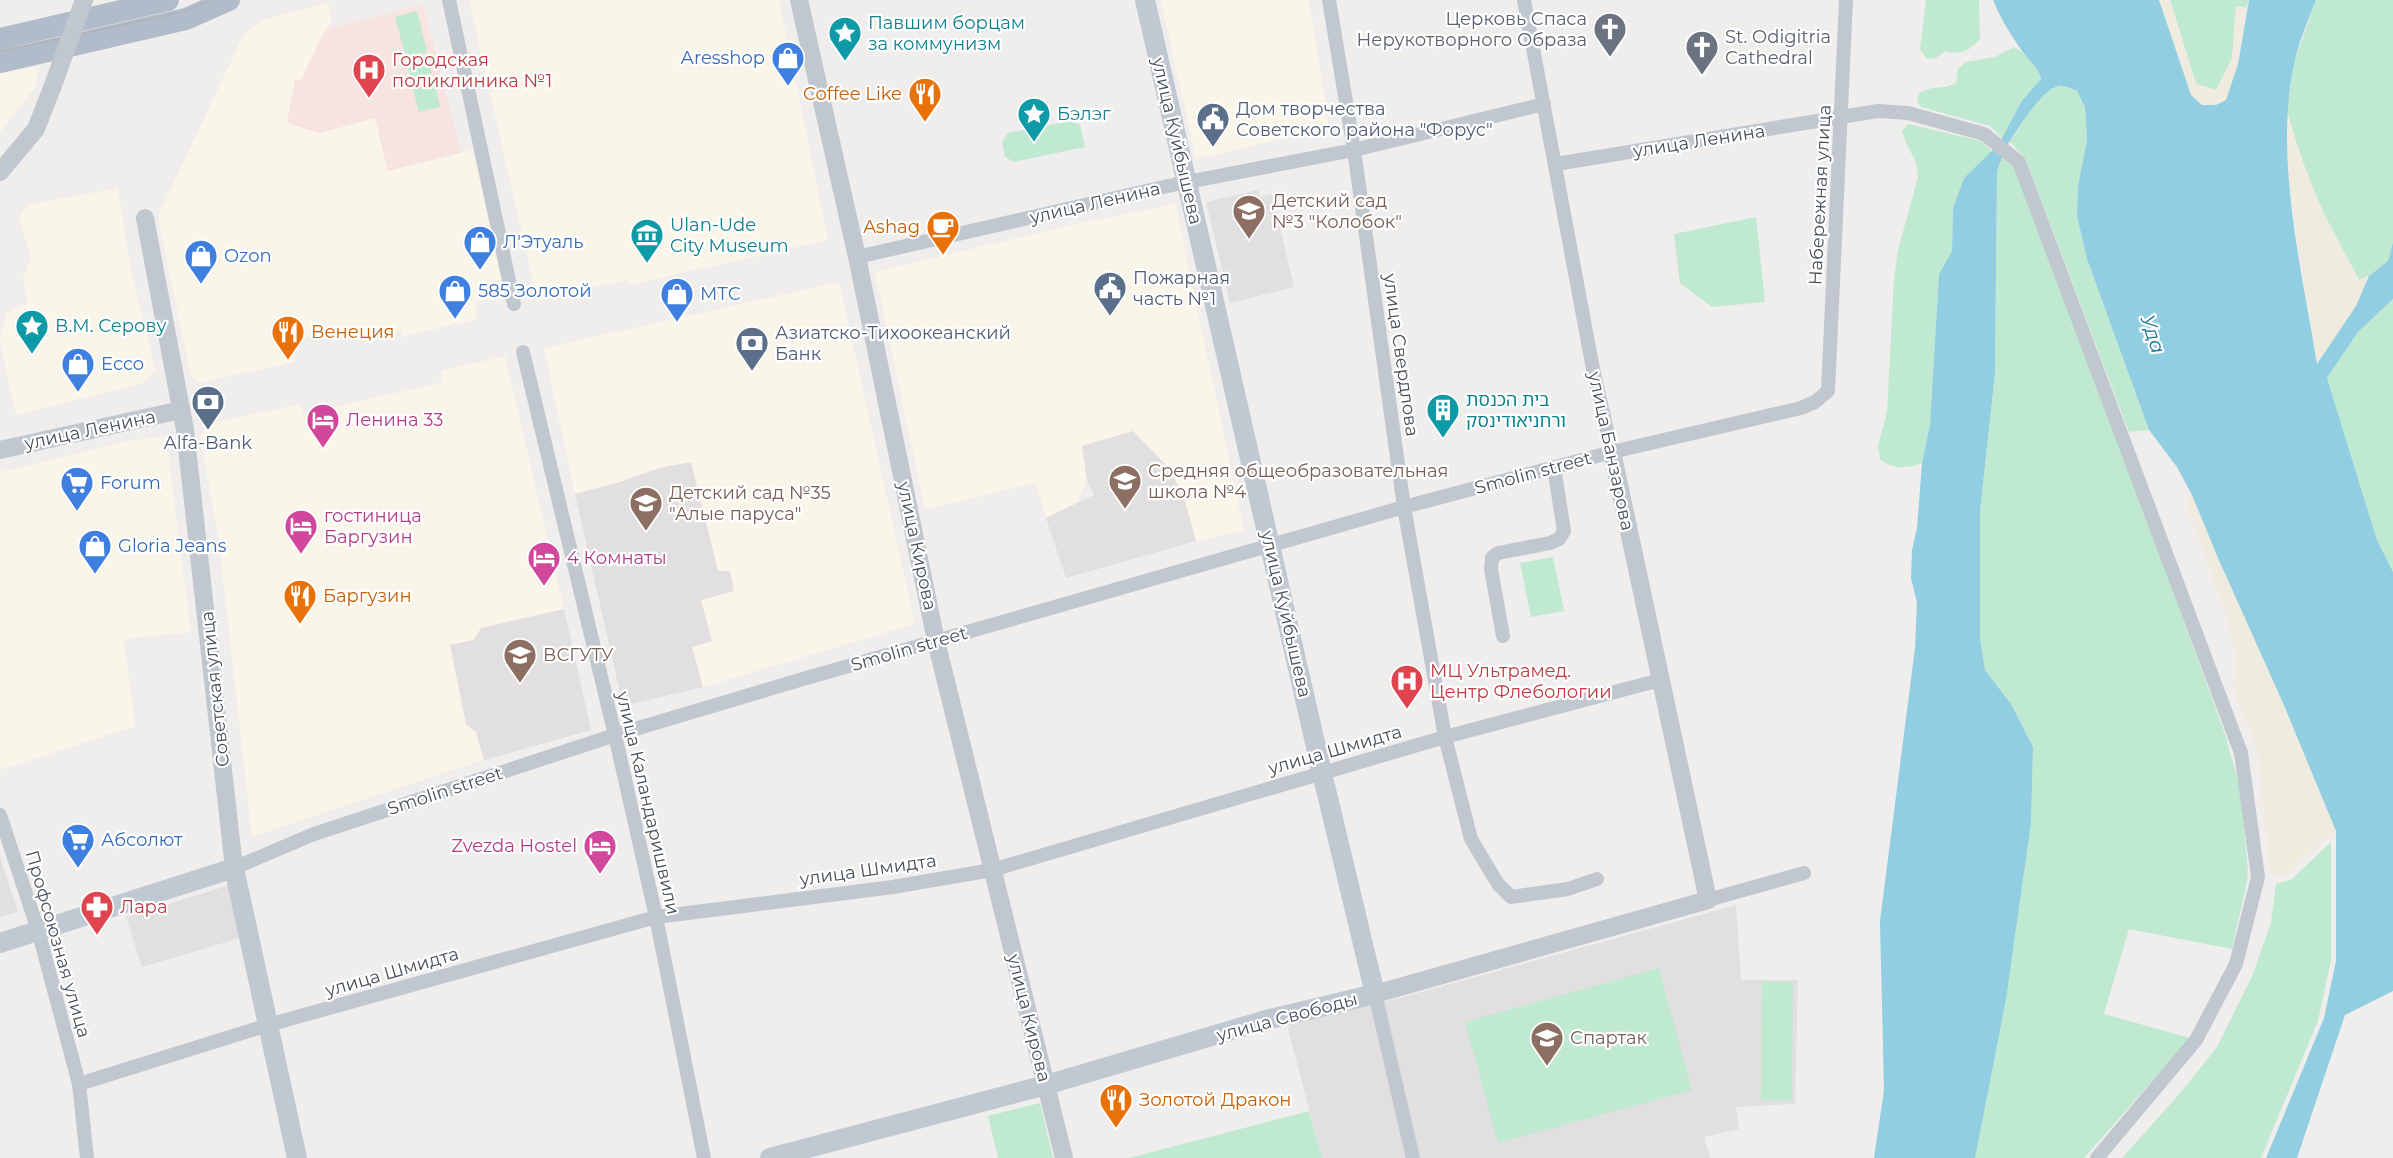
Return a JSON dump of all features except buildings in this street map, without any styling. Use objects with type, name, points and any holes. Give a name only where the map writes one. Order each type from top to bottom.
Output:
[{"type":"main road","points":[[0,39],[168,0]]},
{"type":"main road","name":"улица Куйбышева","points":[[1145,0],[1322,773],[1376,994]]},
{"type":"main road","points":[[0,62],[186,19],[226,2]]},
{"type":"main road","name":"Smolin street","points":[[0,942],[36,924],[234,862]]},
{"type":"main road","name":"Советская улица","points":[[234,862],[297,1158]]},
{"type":"main road","points":[[0,929],[36,924]]},
{"type":"main road","name":"улица Свободы","points":[[770,1158],[1046,1084],[1266,1020],[1376,994]]},
{"type":"street","points":[[0,172],[36,129],[84,0]]},
{"type":"street","points":[[449,0],[514,304]]},
{"type":"street","name":"улица Кирова","points":[[799,0],[857,257],[936,641],[1064,1158]]},
{"type":"street","name":"улица Свердлова","points":[[1329,0],[1354,150],[1404,507],[1445,737],[1472,839],[1498,884],[1511,897],[1569,889],[1597,879]]},
{"type":"street","name":"улица Банзарова","points":[[1524,0],[1593,369],[1708,900]]},
{"type":"street","name":"Набережная улица","points":[[1828,391],[1846,0]]},
{"type":"street","name":"улица Ленина","points":[[857,257],[1187,182],[1354,150],[1544,104]]},
{"type":"street","name":"улица Ленина","points":[[1556,164],[1878,111],[1908,113],[1984,134],[2019,162],[2241,753],[2258,877],[2236,964],[2196,1040],[2097,1158]]},
{"type":"street","name":"Советская улица","points":[[145,218],[185,430],[234,862]]},
{"type":"street","name":"улица Каландаришвили","points":[[523,352],[656,917],[704,1158]]},
{"type":"street","name":"Smolin street","points":[[234,862],[615,735],[1404,507],[1612,452],[1801,408],[1815,402],[1828,391]]},
{"type":"street","name":"улица Ленина","points":[[0,450],[181,410]]},
{"type":"street","points":[[1503,636],[1491,569],[1492,558],[1498,553],[1550,543],[1559,539],[1564,531],[1554,467]]},
{"type":"street","name":"улица Шмидта","points":[[79,1084],[268,1025],[656,917],[892,886],[992,870],[1445,737],[1660,681]]},
{"type":"street","name":"Профсоюзная улица","points":[[0,815],[36,924],[79,1084],[87,1158]]},
{"type":"street","name":"улица Свободы","points":[[1376,994],[1804,873]]},
{"type":"street","name":"улица Куйбышева","points":[[1376,994],[1413,1158]]},
{"type":"shaded area","points":[[469,0],[779,0],[828,240],[628,285],[626,280],[537,300]]},
{"type":"shaded area","points":[[1161,0],[1309,0],[1329,128],[1196,159]]},
{"type":"shaded area","points":[[328,3],[332,20],[301,80],[295,80],[319,133],[375,118],[388,171],[472,150],[507,294],[475,302],[477,319],[402,337],[401,330],[359,340],[358,335],[332,341],[330,332],[320,333],[291,343],[295,362],[198,383],[190,374],[158,216],[244,34],[263,20]]},
{"type":"shaded area","name":"Городская поликлиника №1","points":[[423,5],[461,153],[388,171],[375,118],[319,133],[287,123],[295,80],[301,80],[326,29]]},
{"type":"shaded area","points":[[40,66],[34,89],[0,132],[0,74]]},
{"type":"shaded area","points":[[118,188],[131,271],[155,369],[144,383],[16,415],[0,341],[6,313],[27,303],[23,277],[31,258],[19,218],[27,205]]},
{"type":"shaded area","name":"Детский сад №3 \"Колобок\"","points":[[1258,190],[1260,197],[1272,194],[1294,287],[1230,303],[1206,202]]},
{"type":"shaded area","points":[[1175,204],[1244,530],[1196,541],[1184,498],[1082,446],[1087,480],[1077,503],[1046,518],[1036,483],[925,509],[875,272],[1067,226]]},
{"type":"shaded area","points":[[839,282],[915,624],[703,687],[692,647],[701,600],[734,590],[718,571],[691,463],[575,494],[544,348]]},
{"type":"shaded area","points":[[505,356],[564,609],[482,628],[476,732],[484,760],[252,837],[219,542],[200,435],[209,424],[301,404],[303,414],[443,382],[441,371]]},
{"type":"shaded area","name":"Средняя общеобразовательная школа №4","points":[[1133,431],[1170,469],[1184,498],[1196,541],[1066,578],[1046,518],[1094,495],[1087,480],[1082,446]]},
{"type":"shaded area","points":[[166,436],[191,632],[124,639],[135,726],[0,770],[0,472],[128,441]]},
{"type":"shaded area","name":"Детский сад №35 \"Алые паруса\"","points":[[691,462],[718,571],[730,571],[734,591],[701,600],[712,641],[692,647],[703,687],[623,706],[575,494],[617,483],[659,468]]},
{"type":"shaded area","name":"ВСГУТУ","points":[[564,609],[591,730],[484,760],[476,732],[466,724],[450,645],[474,640],[481,628]]},
{"type":"shaded area","points":[[0,857],[18,912],[0,917]]},
{"type":"shaded area","points":[[230,885],[240,938],[142,967],[126,917]]},
{"type":"shaded area","name":"Спартак","points":[[1736,905],[1741,980],[1798,980],[1795,1104],[1736,1107],[1739,1129],[1704,1137],[1710,1158],[1322,1158],[1288,1029],[1293,1020],[1352,1006],[1396,999]]},
{"type":"green space","points":[[1926,0],[1979,0],[1980,39],[1964,51],[1945,51],[1936,58],[1927,59],[1920,49]]},
{"type":"green space","points":[[2170,0],[2249,0],[2246,8],[2236,6],[2232,59],[2216,90],[2196,84]]},
{"type":"green space","points":[[2316,0],[2393,0],[2393,242],[2388,261],[2369,276],[2359,280],[2322,210],[2297,150],[2287,110],[2294,63]]},
{"type":"green space","points":[[417,11],[427,52],[406,58],[395,17]]},
{"type":"green space","points":[[2014,47],[2031,61],[2041,79],[2021,102],[2002,138],[1990,126],[1921,107],[1917,102],[1919,93],[1956,83],[1958,69],[1966,62],[1995,57]]},
{"type":"green space","points":[[430,63],[432,73],[410,78],[408,68]]},
{"type":"green space","points":[[435,84],[440,107],[419,112],[413,89]]},
{"type":"green space","points":[[2062,85],[2077,91],[2085,107],[2087,140],[2078,186],[2077,216],[2087,259],[2149,430],[2129,432],[2025,158],[2010,142],[2039,100],[2053,88]]},
{"type":"green space","points":[[1072,121],[1080,125],[1085,147],[1014,162],[1005,157],[1002,142],[1008,133]]},
{"type":"green space","points":[[1908,124],[1981,141],[1992,151],[1964,178],[1953,208],[1952,251],[1939,274],[1930,425],[1922,463],[1900,467],[1885,463],[1880,459],[1878,446],[1887,412],[1894,278],[1898,250],[1918,177],[1916,162],[1902,131]]},
{"type":"green space","points":[[2003,155],[2014,167],[2121,449],[2225,734],[2240,788],[2248,870],[2232,949],[2129,929],[2104,1014],[2190,1038],[2084,1158],[1974,1158],[2013,950],[2031,824],[2033,747],[2011,704],[1985,670],[1980,639],[1980,512],[1995,373],[1997,171]]},
{"type":"green space","points":[[1756,217],[1765,302],[1712,307],[1680,283],[1674,234]]},
{"type":"green space","points":[[2393,299],[2393,572],[2377,540],[2327,378],[2358,332]]},
{"type":"green space","points":[[1553,557],[1564,611],[1531,617],[1520,563]]},
{"type":"green space","points":[[2331,842],[2331,960],[2318,1021],[2261,1158],[2122,1158],[2182,1091],[2217,1047],[2253,974],[2271,922],[2276,884],[2292,879]]},
{"type":"green space","points":[[1659,968],[1692,1090],[1498,1143],[1465,1022]]},
{"type":"green space","points":[[1762,981],[1793,982],[1792,1100],[1761,1100]]},
{"type":"green space","points":[[1040,1103],[1053,1158],[998,1158],[988,1116]]},
{"type":"green space","points":[[1309,1111],[1322,1158],[1129,1158]]},
{"type":"sand","points":[[2159,0],[2170,0],[2196,84],[2216,90],[2232,59],[2236,6],[2246,8],[2238,64],[2226,100],[2216,105],[2202,105],[2191,95]]},
{"type":"sand","points":[[2287,110],[2308,176],[2336,239],[2359,280],[2369,276],[2356,306],[2317,365],[2289,184]]},
{"type":"sand","points":[[2192,495],[2336,831],[2312,850],[2287,875],[2278,877],[2270,871],[2257,748],[2233,688],[2236,661],[2229,622],[2185,501]]},
{"type":"water","name":"Уда","points":[[1993,0],[2159,0],[2191,95],[2202,105],[2216,105],[2226,100],[2238,64],[2249,0],[2316,0],[2294,65],[2287,137],[2292,214],[2317,364],[2356,306],[2369,276],[2388,261],[2393,242],[2393,299],[2358,332],[2327,378],[2377,540],[2393,572],[2393,991],[2345,1015],[2297,1158],[2266,1158],[2324,1018],[2336,961],[2336,831],[2192,495],[2177,467],[2149,430],[2087,259],[2077,216],[2078,186],[2087,140],[2085,107],[2077,91],[2061,86],[2052,89],[2037,102],[2006,147],[2000,142],[2021,102],[2041,79],[2036,68],[2010,33]]},
{"type":"water","points":[[1995,148],[2003,155],[1997,171],[1995,373],[1980,512],[1980,639],[1985,670],[2011,704],[2033,747],[2031,824],[2006,999],[1975,1158],[1874,1158],[1884,1090],[1880,921],[1915,648],[1917,603],[1911,578],[1912,550],[1917,528],[1922,463],[1930,425],[1939,274],[1952,251],[1953,208],[1964,178]]},
{"type":"tram line","points":[[0,51],[187,11],[211,0]]},
{"type":"place","name":"Церковь Спаса Нерукотворного Образа","points":[[1610,58]]},
{"type":"place","name":"Павшим борцам за коммунизм","points":[[845,62]]},
{"type":"place","name":"St. Odigitria Cathedral","points":[[1702,76]]},
{"type":"place","name":"Аresshop","points":[[788,87]]},
{"type":"place","name":"Городская поликлиника №1","points":[[369,99]]},
{"type":"place","name":"Coffee Like","points":[[925,123]]},
{"type":"place","name":"Бэлэг","points":[[1034,143]]},
{"type":"place","name":"Дом творчества Советского района \"Форус\"","points":[[1213,148]]},
{"type":"place","name":"Детский сад №3 \"Колобок\"","points":[[1249,240]]},
{"type":"place","name":"Ashag","points":[[943,256]]},
{"type":"place","name":"Ulan-Ude City Museum","points":[[647,264]]},
{"type":"place","name":"Л'Этуаль","points":[[480,271]]},
{"type":"place","name":"Ozon","points":[[201,285]]},
{"type":"place","name":"Пожарная часть №1","points":[[1110,317]]},
{"type":"place","name":"585 Золотой","points":[[455,320]]},
{"type":"place","name":"МТС","points":[[677,323]]},
{"type":"place","name":"В.М. Серову","points":[[32,355]]},
{"type":"place","name":"Венеция","points":[[288,361]]},
{"type":"place","name":"Азиатско-Тихоокеанский Банк","points":[[752,372]]},
{"type":"place","name":"Ecco","points":[[78,393]]},
{"type":"place","name":"Alfa-Bank","points":[[208,431]]},
{"type":"place","name":"בית הכנסת ורחניאודינסק","points":[[1443,439]]},
{"type":"place","name":"Ленина 33","points":[[323,449]]},
{"type":"place","name":"Средняя общеобразовательная школа №4","points":[[1125,510]]},
{"type":"place","name":"Forum","points":[[77,512]]},
{"type":"place","name":"Детский сад №35 \"Алые паруса\"","points":[[646,532]]},
{"type":"place","name":"гостиница Баргузин","points":[[301,555]]},
{"type":"place","name":"Gloria Jeans","points":[[95,575]]},
{"type":"place","name":"4 Комнаты","points":[[544,587]]},
{"type":"place","name":"Баргузин","points":[[300,625]]},
{"type":"place","name":"ВСГУТУ","points":[[520,684]]},
{"type":"place","name":"МЦ Ультрамед. Центр Флебологии","points":[[1407,710]]},
{"type":"place","name":"Абсолют","points":[[78,869]]},
{"type":"place","name":"Zvezda Hostel","points":[[600,875]]},
{"type":"place","name":"Лара","points":[[97,936]]},
{"type":"place","name":"Спартак","points":[[1547,1067]]},
{"type":"place","name":"Золотой Дракон","points":[[1116,1129]]}]
